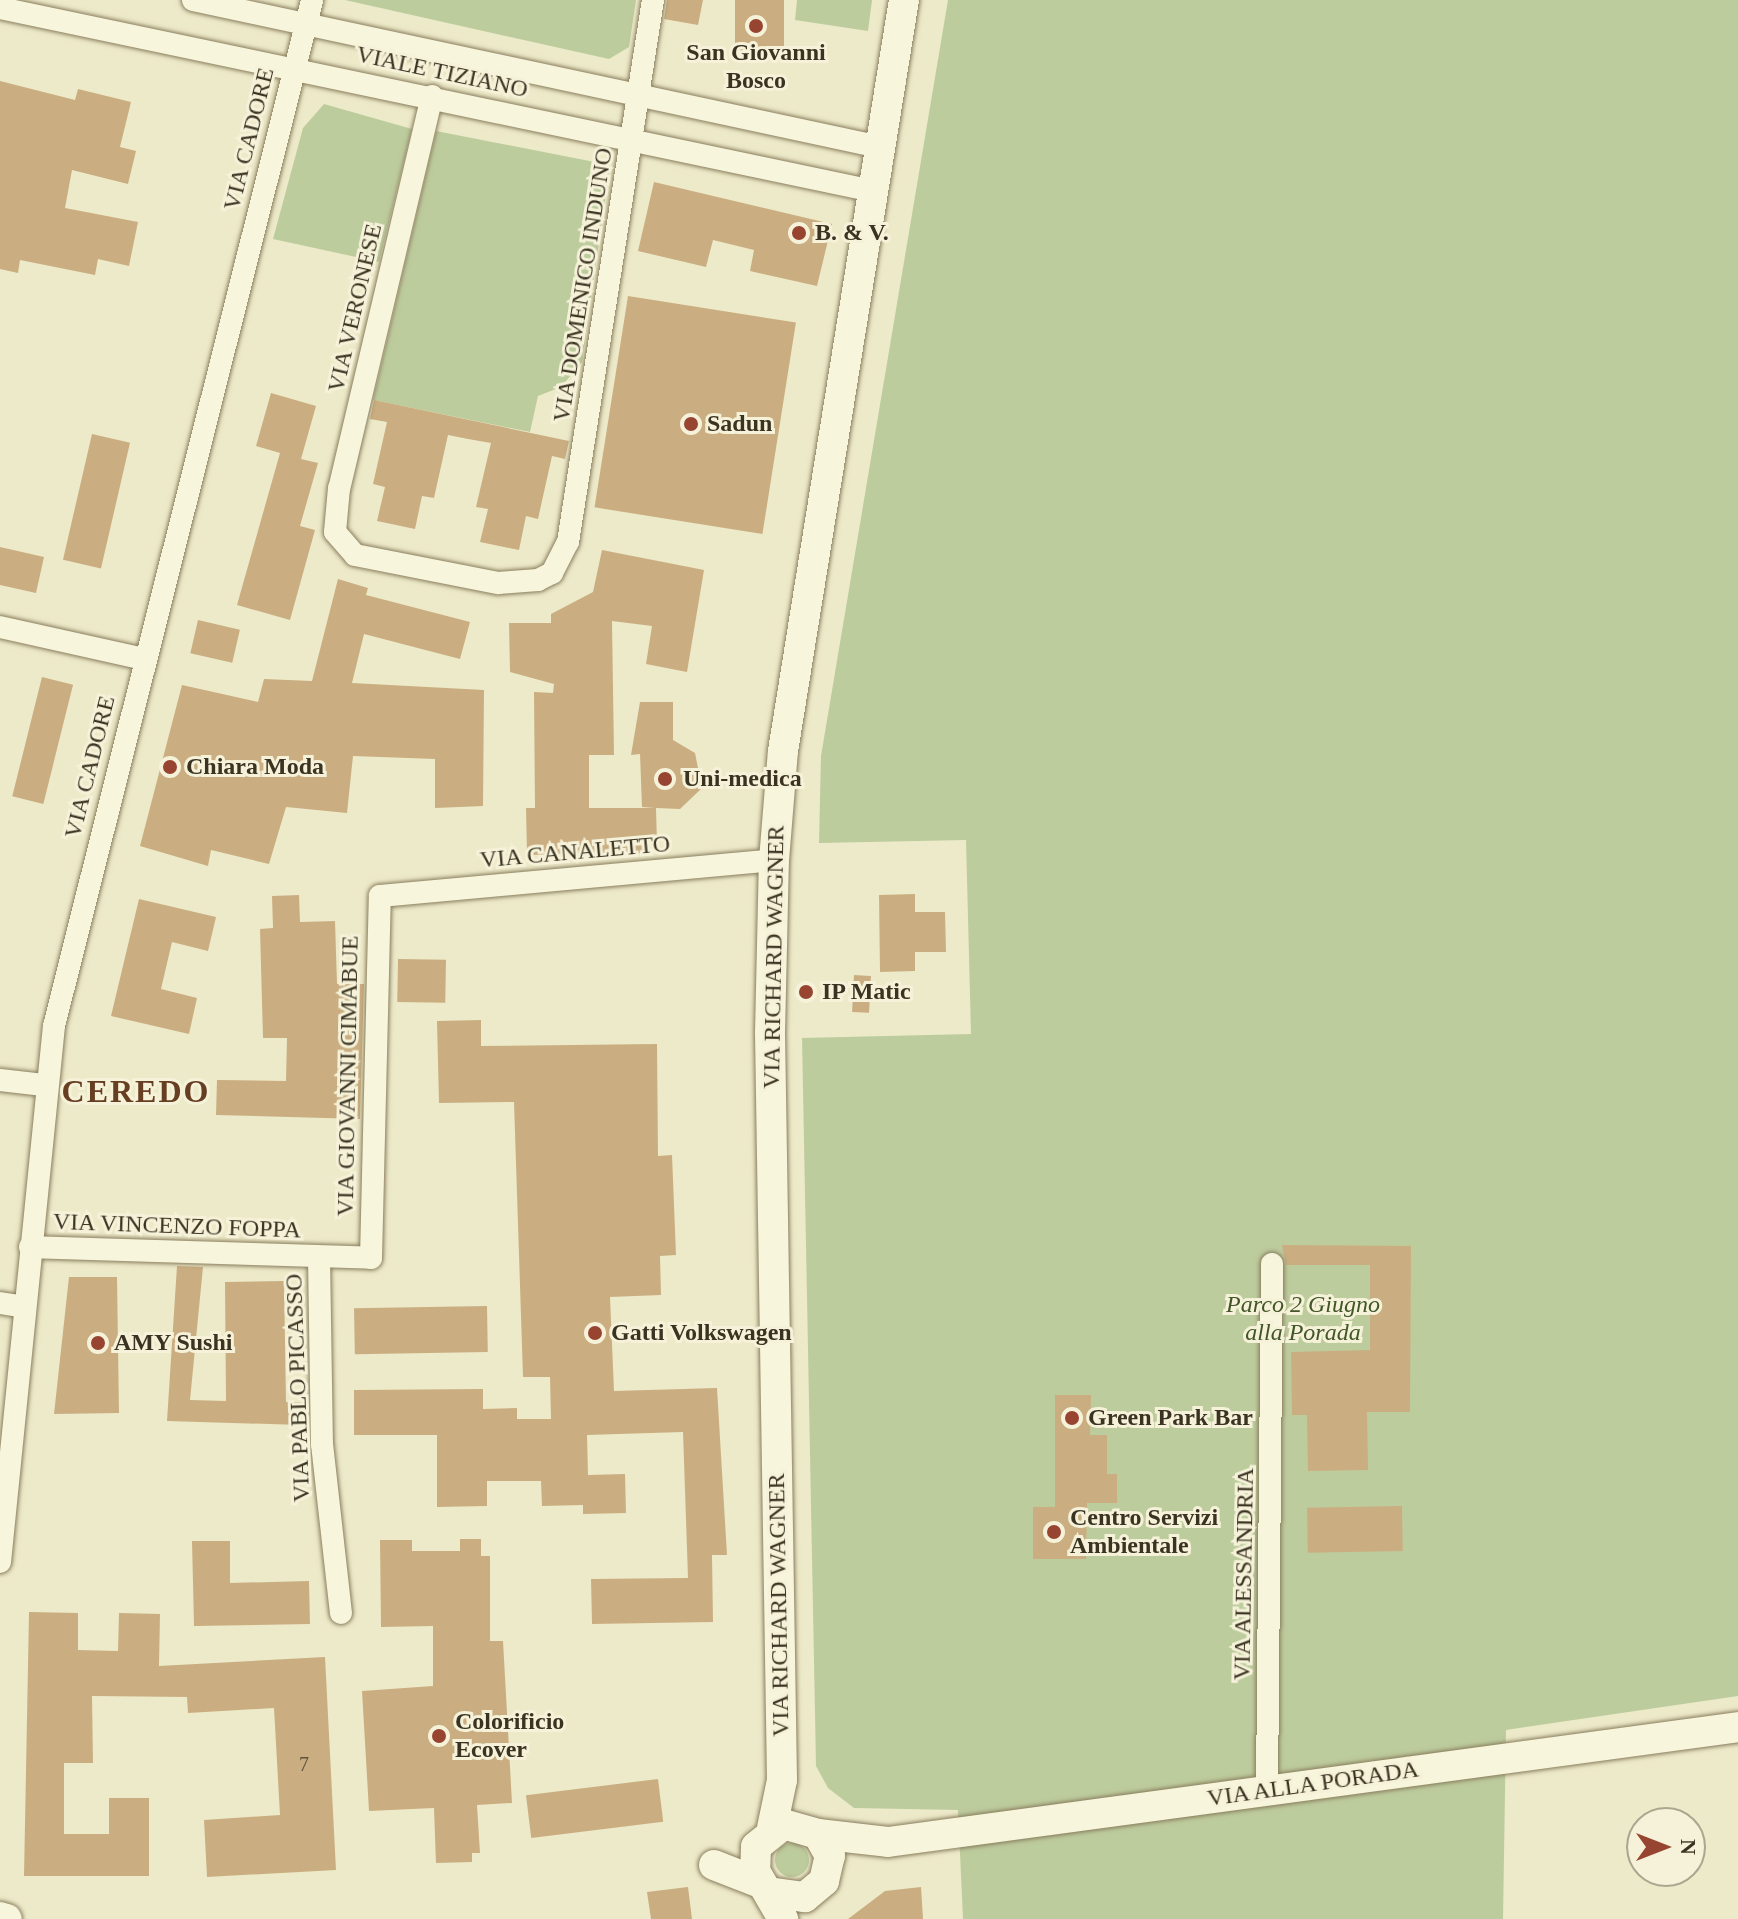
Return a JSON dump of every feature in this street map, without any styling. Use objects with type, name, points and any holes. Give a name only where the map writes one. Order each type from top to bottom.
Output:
[{"type":"street","name":"VIALE TIZIANO","points":[[193,0],[639,98],[880,147]]},
{"type":"street","name":"VIA CADORE","points":[[0,1562],[6,1422],[25,1307],[44,1085],[144,659],[312,0]]},
{"type":"street","name":"VIA DOMENICO INDUNO","points":[[552,573],[568,542],[653,0]]},
{"type":"street","name":"VIA RICHARD WAGNER","points":[[764,1838],[782,1780],[770,1033],[774,860],[783,751],[904,0]]},
{"type":"street","name":"VIALE TIZIANO","points":[[0,8],[294,67],[873,191]]},
{"type":"street","name":"VIA VERONESE","points":[[432,96],[339,488],[335,532],[355,555],[396,564],[498,583],[552,573]]},
{"type":"street","points":[[0,627],[144,659]]},
{"type":"street","name":"VIA CANALETTO","points":[[380,896],[774,860]]},
{"type":"street","name":"VIA GIOVANNI CIMABUE","points":[[371,1258],[380,896]]},
{"type":"street","points":[[0,1080],[44,1085]]},
{"type":"street","name":"VIA VINCENZO FOPPA","points":[[30,1247],[371,1258]]},
{"type":"street","name":"VIA PABLO PICASSO","points":[[319,1257],[322,1444],[341,1613]]},
{"type":"street","name":"VIA ALESSANDRIA","points":[[1267,1790],[1272,1264]]},
{"type":"street","points":[[0,1303],[25,1307]]},
{"type":"street","name":"VIA ALLA PORADA","points":[[813,1830],[888,1842],[1738,1727]]},
{"type":"street","name":"VIA RICHARD WAGNER","points":[[782,1780],[813,1830]]},
{"type":"street","points":[[800,1919],[820,1886],[830,1856],[813,1830],[764,1838],[714,1865],[792,1900],[820,1886]]},
{"type":"street","points":[[764,1838],[764,1887],[783,1919]]},
{"type":"street","name":"VIA ALLA PORADA","points":[[820,1886],[888,1842]]},
{"type":"street","points":[[0,1917],[7,1919]]},
{"type":"green space","points":[[345,0],[636,0],[629,47],[609,59]]},
{"type":"green space","points":[[797,0],[872,0],[868,31],[795,20]]},
{"type":"green space","name":"Parco 2 Giugno alla Porada","points":[[948,0],[1738,0],[1738,1696],[1506,1730],[1503,1919],[963,1919],[958,1810],[854,1808],[828,1788],[816,1766],[802,1038],[971,1034],[966,840],[819,843],[821,756]]},
{"type":"green space","points":[[324,104],[412,129],[379,262],[273,239],[303,128]]},
{"type":"green space","points":[[436,131],[610,165],[582,362],[561,387],[538,396],[530,432],[373,400]]},
{"type":"green space","points":[[792,1843],[804,1848],[809,1860],[804,1872],[792,1877],[780,1872],[775,1860],[780,1848]]},
{"type":"building","points":[[667,0],[703,0],[698,25],[664,19]]},
{"type":"building","name":"San Giovanni Bosco","points":[[735,0],[784,0],[784,53],[735,53]]},
{"type":"building","points":[[0,81],[75,100],[78,89],[131,102],[120,147],[136,151],[128,184],[72,170],[65,208],[138,222],[129,266],[98,259],[95,275],[20,260],[18,273],[0,269]]},
{"type":"building","points":[[654,182],[832,224],[817,286],[750,271],[754,250],[713,240],[706,267],[638,251]]},
{"type":"building","points":[[628,296],[796,323],[762,534],[595,507]]},
{"type":"building","points":[[271,393],[316,406],[301,459],[318,463],[300,526],[315,530],[290,620],[237,605],[280,453],[256,446]]},
{"type":"building","points":[[374,400],[569,441],[565,459],[552,456],[538,519],[526,516],[519,550],[480,542],[488,509],[476,507],[491,443],[448,435],[434,498],[422,496],[415,529],[377,521],[385,487],[373,484],[387,422],[370,419]]},
{"type":"building","points":[[92,434],[130,443],[101,568],[63,560]]},
{"type":"building","points":[[0,547],[44,557],[36,593],[0,585]]},
{"type":"building","points":[[602,550],[704,570],[687,672],[646,664],[652,626],[612,621],[614,755],[589,755],[589,808],[655,808],[642,807],[640,754],[631,755],[640,702],[673,702],[673,740],[695,753],[702,788],[680,809],[656,808],[657,844],[646,844],[647,853],[527,855],[526,808],[535,808],[534,692],[553,693],[554,684],[510,672],[509,623],[551,623],[551,614],[593,592]]},
{"type":"building","points":[[338,579],[368,588],[366,595],[470,622],[460,659],[364,634],[352,683],[484,690],[483,806],[435,808],[435,759],[353,756],[347,813],[286,807],[269,864],[211,850],[208,866],[140,846],[182,685],[258,702],[264,679],[312,681]]},
{"type":"building","points":[[198,620],[240,630],[232,663],[190,653]]},
{"type":"building","points":[[42,677],[73,685],[43,804],[12,796]]},
{"type":"building","points":[[915,894],[915,912],[945,912],[946,952],[915,952],[915,971],[880,972],[879,895]]},
{"type":"building","points":[[299,895],[300,922],[335,921],[337,984],[364,984],[360,1119],[216,1115],[217,1080],[286,1081],[287,1038],[263,1038],[260,929],[273,928],[272,896]]},
{"type":"building","points":[[139,899],[216,917],[208,951],[172,942],[161,989],[197,998],[189,1034],[111,1016]]},
{"type":"building","points":[[398,959],[446,960],[445,1003],[397,1002]]},
{"type":"building","points":[[854,975],[871,976],[869,1013],[852,1012]]},
{"type":"building","points":[[481,1020],[481,1046],[657,1044],[658,1156],[672,1155],[676,1255],[660,1256],[661,1295],[610,1297],[614,1391],[717,1388],[727,1555],[712,1555],[713,1622],[592,1624],[591,1579],[688,1578],[683,1432],[587,1435],[588,1475],[625,1474],[626,1513],[583,1514],[583,1505],[542,1506],[541,1481],[487,1481],[487,1506],[437,1507],[437,1435],[354,1435],[354,1390],[483,1389],[483,1409],[517,1408],[517,1419],[551,1419],[550,1377],[523,1377],[514,1102],[439,1103],[437,1021]]},
{"type":"building","points":[[1282,1245],[1411,1246],[1410,1412],[1367,1412],[1368,1470],[1308,1471],[1307,1415],[1292,1415],[1291,1352],[1370,1350],[1370,1265],[1286,1265]]},
{"type":"building","points":[[177,1266],[203,1267],[190,1400],[226,1401],[225,1282],[284,1281],[286,1402],[302,1402],[301,1425],[167,1421]]},
{"type":"building","points":[[69,1277],[117,1277],[119,1413],[54,1414]]},
{"type":"building","points":[[487,1306],[488,1352],[355,1354],[354,1308]]},
{"type":"building","points":[[1055,1395],[1091,1395],[1090,1435],[1107,1435],[1107,1474],[1117,1474],[1117,1503],[1087,1503],[1086,1559],[1033,1559],[1033,1507],[1055,1507]]},
{"type":"building","points":[[1402,1506],[1403,1551],[1308,1553],[1307,1508]]},
{"type":"building","points":[[460,1539],[481,1539],[481,1556],[490,1556],[490,1641],[503,1641],[512,1803],[477,1805],[480,1853],[472,1853],[472,1862],[436,1863],[434,1808],[369,1811],[362,1691],[433,1686],[433,1626],[381,1627],[380,1540],[412,1540],[412,1551],[460,1551]]},
{"type":"building","points":[[192,1541],[230,1541],[230,1583],[309,1581],[310,1624],[194,1626]]},
{"type":"building","points":[[29,1612],[78,1613],[78,1650],[118,1651],[119,1613],[160,1614],[159,1666],[325,1657],[336,1870],[207,1877],[204,1820],[280,1815],[274,1708],[188,1713],[187,1697],[92,1696],[93,1763],[64,1763],[64,1834],[109,1834],[109,1798],[149,1798],[149,1876],[24,1876]]},
{"type":"building","points":[[658,1779],[663,1822],[531,1838],[526,1795]]},
{"type":"building","points":[[688,1887],[692,1919],[651,1919],[647,1892]]},
{"type":"building","points":[[921,1887],[923,1919],[848,1919],[885,1891]]},
{"type":"place","name":"San Giovanni Bosco","points":[[756,26]]},
{"type":"place","name":"B. & V.","points":[[799,233]]},
{"type":"place","name":"Sadun","points":[[691,424]]},
{"type":"place","name":"Chiara Moda","points":[[170,767]]},
{"type":"place","name":"Uni-medica","points":[[665,779]]},
{"type":"place","name":"IP Matic","points":[[806,992]]},
{"type":"place","name":"Gatti Volkswagen","points":[[595,1333]]},
{"type":"place","name":"AMY Sushi","points":[[98,1343]]},
{"type":"place","name":"Green Park Bar","points":[[1072,1418]]},
{"type":"place","name":"Centro Servizi Ambientale","points":[[1054,1532]]},
{"type":"place","name":"Colorificio Ecover","points":[[439,1736]]},
{"type":"district","name":"CEREDO","points":[[136,1091]]}]
